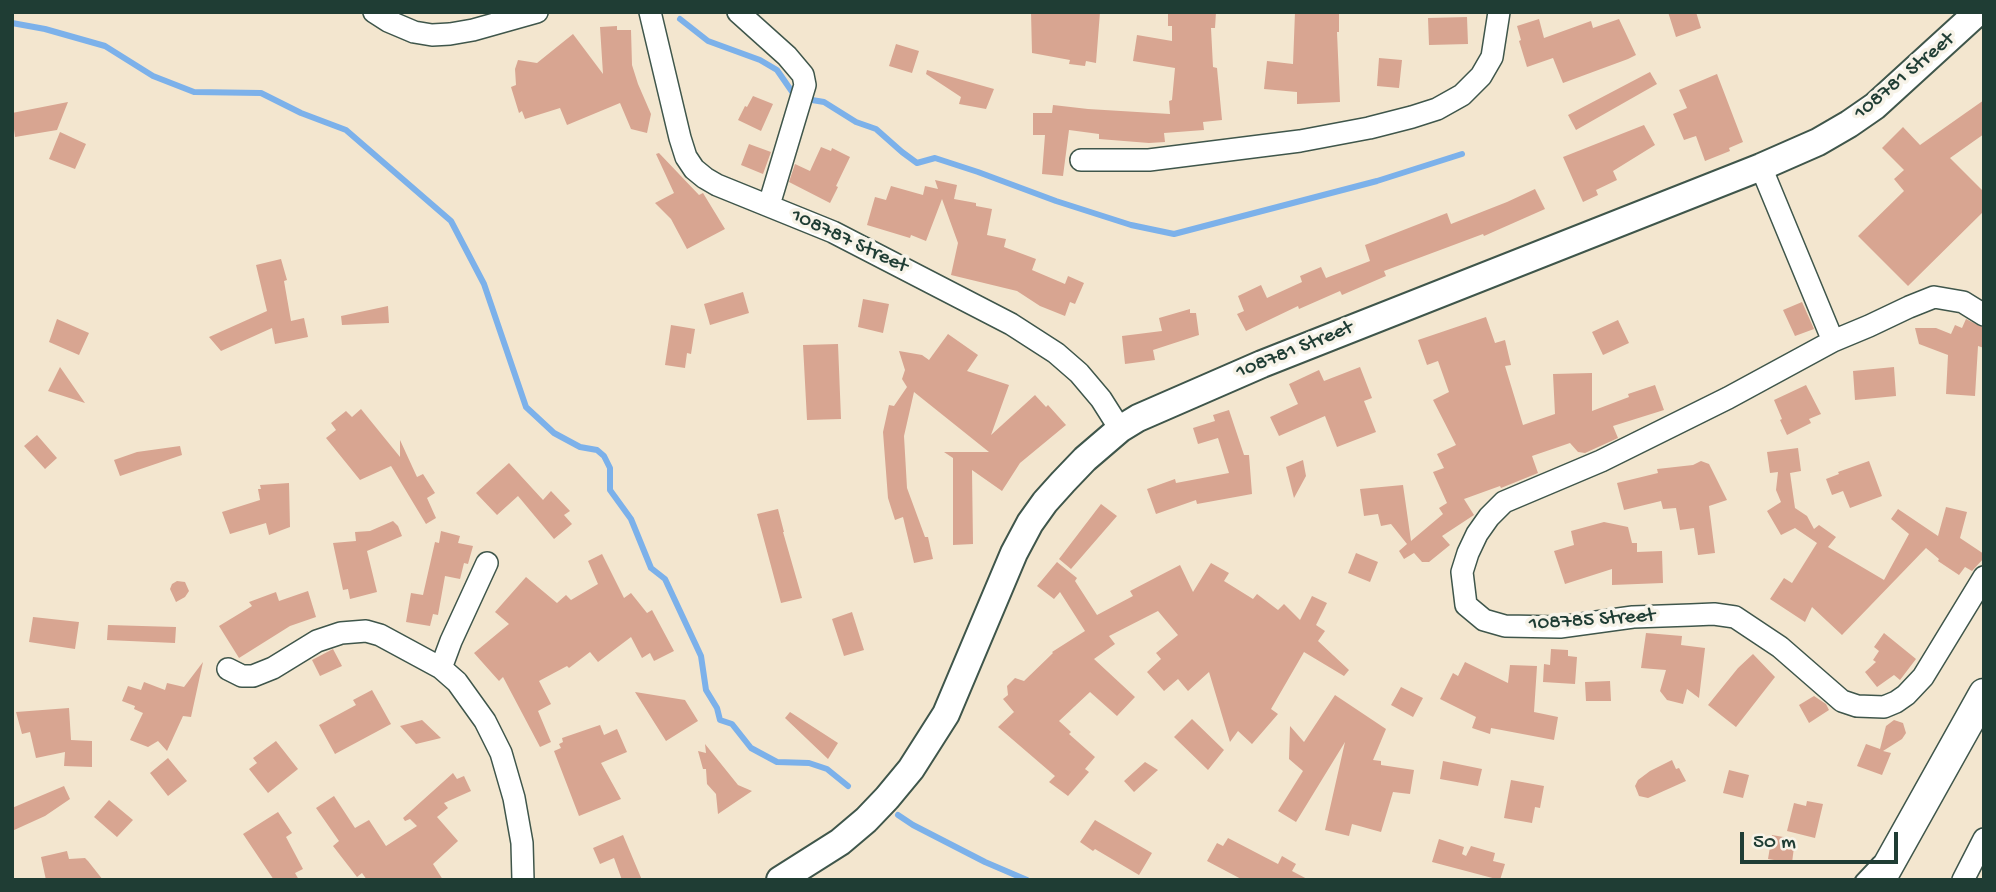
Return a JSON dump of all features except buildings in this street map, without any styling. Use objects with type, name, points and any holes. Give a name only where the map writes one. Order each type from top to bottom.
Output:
[{"type":"main road","points":[[1880,880],[1984,694]]},
{"type":"street","points":[[374,12],[414,32],[432,35],[473,30],[537,12]]},
{"type":"street","name":"108787 Street","points":[[650,12],[686,157],[694,169],[717,185],[833,232],[1011,324],[1056,353],[1079,373],[1101,399],[1120,429]]},
{"type":"street","points":[[738,12],[787,56],[803,75],[805,85],[769,205]]},
{"type":"street","points":[[1081,160],[1149,160],[1300,141],[1369,128],[1437,109],[1462,95],[1488,66],[1492,57],[1499,12]]},
{"type":"street","name":"108781 Street","points":[[780,880],[811,871],[866,820],[911,769],[946,714],[1014,553],[1030,523],[1063,482],[1120,429],[1262,364],[1818,142],[1875,106],[1979,12]]},
{"type":"street","points":[[1761,167],[1833,341]]},
{"type":"street","name":"108785 Street","points":[[1984,314],[1964,302],[1934,297],[1833,341],[1728,398],[1601,461],[1504,502],[1477,534],[1462,572],[1466,605],[1484,620],[1506,626],[1560,626],[1633,617],[1714,614],[1735,617],[1780,647],[1842,701],[1857,706],[1884,707],[1906,695],[1923,677],[1984,578]]},
{"type":"street","points":[[441,668],[487,563]]},
{"type":"street","points":[[228,669],[242,676],[253,676],[273,668],[317,641],[341,633],[366,631],[380,635],[441,668],[457,682],[485,721],[500,753],[514,798],[522,844],[523,880]]},
{"type":"street","points":[[1963,880],[1984,839]]},
{"type":"lane","points":[[1861,880],[1902,840]]},
{"type":"waterway","points":[[680,19],[708,41],[760,60],[777,70],[795,96]]},
{"type":"waterway","points":[[12,23],[105,46],[153,76],[194,92],[261,93],[301,113],[346,130],[451,221],[484,284],[526,407],[554,433],[580,447],[597,450],[604,456],[610,468],[610,490],[631,519],[651,568],[665,579],[701,656],[706,690],[717,708],[720,720],[732,724],[751,748],[777,762],[809,763],[827,769],[848,786]]},
{"type":"waterway","points":[[806,99],[824,102],[856,122],[876,129],[917,163],[935,158],[1131,225],[1174,234],[1377,181],[1462,154]]},
{"type":"waterway","points":[[898,815],[985,862],[1027,880]]}]
